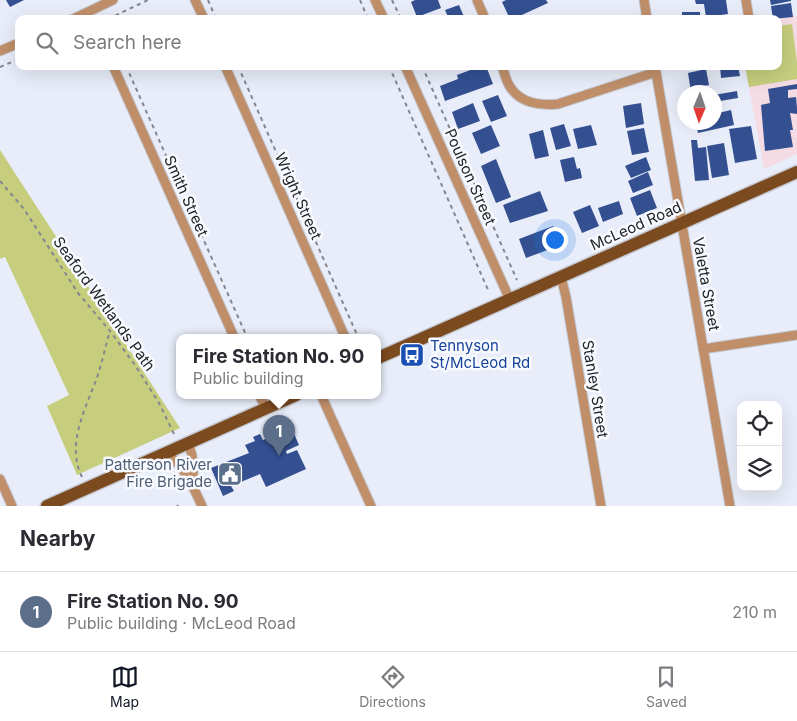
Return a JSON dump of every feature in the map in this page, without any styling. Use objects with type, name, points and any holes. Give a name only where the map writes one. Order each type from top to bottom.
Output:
[{"type":"main road","name":"McLeod Road","points":[[381,357],[797,172]]},
{"type":"main road","points":[[47,506],[64,503],[89,488],[287,399]]},
{"type":"street","points":[[90,15],[112,0]]},
{"type":"street","points":[[195,0],[202,15]]},
{"type":"street","points":[[375,0],[382,15]]},
{"type":"street","points":[[477,0],[483,15]]},
{"type":"street","points":[[644,0],[646,15]]},
{"type":"street","points":[[746,0],[748,15]]},
{"type":"street","points":[[0,51],[15,45]]},
{"type":"street","name":"Smith Street","points":[[115,70],[233,334]]},
{"type":"street","name":"Wright Street","points":[[227,70],[344,334]]},
{"type":"street","name":"Poulson Street","points":[[407,70],[510,300]]},
{"type":"street","points":[[503,70],[509,86],[519,96],[533,104],[545,106],[558,104],[652,70]]},
{"type":"street","name":"Valetta Street","points":[[655,70],[730,506]]},
{"type":"street","name":"Stanley Street","points":[[561,277],[601,506]]},
{"type":"street","points":[[703,349],[797,335]]},
{"type":"street","points":[[261,399],[266,408]]},
{"type":"street","points":[[323,399],[371,506]]},
{"type":"street","points":[[185,444],[193,458],[194,489]]},
{"type":"street","points":[[163,454],[169,455],[175,460],[194,489],[202,506]]},
{"type":"street","points":[[0,479],[12,506]]},
{"type":"path","points":[[116,15],[148,0]]},
{"type":"path","points":[[208,0],[214,15]]},
{"type":"path","points":[[360,0],[366,15]]},
{"type":"path","points":[[392,0],[398,15]]},
{"type":"path","points":[[0,67],[15,61]]},
{"type":"path","points":[[128,70],[246,334]]},
{"type":"path","points":[[240,70],[357,334]]},
{"type":"path","points":[[391,70],[489,292]]},
{"type":"path","points":[[424,70],[517,280]]},
{"type":"path","name":"Seaford Wetlands Path","points":[[0,181],[24,210],[78,293],[110,330],[135,365],[185,444]]},
{"type":"path","points":[[89,488],[78,465],[76,443],[110,330]]},
{"type":"shaded area","points":[[797,16],[797,154],[764,169],[746,70],[782,70],[782,18]]},
{"type":"green space","points":[[792,24],[797,62],[797,79],[749,87],[746,70],[782,70],[782,25]]},
{"type":"green space","points":[[0,150],[180,428],[77,475],[47,406],[69,395],[5,257],[0,259]]},
{"type":"building","points":[[6,0],[24,0],[10,7]]},
{"type":"building","points":[[415,0],[438,0],[441,8],[422,15],[416,15],[411,2]]},
{"type":"building","points":[[506,0],[546,0],[548,3],[522,15],[508,15],[502,2]]},
{"type":"building","points":[[695,0],[726,0],[728,14],[706,15],[704,4],[696,4]]},
{"type":"building","points":[[770,0],[791,0],[791,1],[771,5]]},
{"type":"building","points":[[791,3],[793,17],[782,18],[782,15],[772,15],[771,6]]},
{"type":"building","points":[[459,5],[463,15],[447,15],[445,10]]},
{"type":"building","points":[[682,12],[700,12],[700,15],[682,15]]},
{"type":"building","points":[[470,70],[488,70],[493,84],[445,101],[440,86],[458,79],[457,75]]},
{"type":"building","points":[[706,70],[709,85],[690,85],[688,73]]},
{"type":"building","points":[[720,70],[739,70],[740,76],[721,78]]},
{"type":"building","points":[[797,84],[797,89],[788,90],[788,98],[796,97],[797,108],[797,114],[790,113],[793,147],[765,151],[761,105],[770,103],[768,89]]},
{"type":"building","points":[[737,91],[738,98],[722,101],[722,94]]},
{"type":"building","points":[[498,95],[507,116],[491,122],[482,101]]},
{"type":"building","points":[[473,103],[480,121],[458,129],[452,112]]},
{"type":"building","points":[[641,103],[644,124],[626,128],[623,106]]},
{"type":"building","points":[[731,110],[734,125],[722,128],[722,112]]},
{"type":"building","points":[[564,124],[571,146],[556,150],[550,128]]},
{"type":"building","points":[[491,125],[500,146],[481,154],[472,133]]},
{"type":"building","points":[[591,125],[597,145],[578,149],[573,129]]},
{"type":"building","points":[[751,126],[757,159],[735,163],[729,129]]},
{"type":"building","points":[[644,128],[649,152],[632,155],[627,131]]},
{"type":"building","points":[[543,130],[549,156],[535,159],[529,134]]},
{"type":"building","points":[[697,130],[712,130],[698,133]]},
{"type":"building","points":[[691,140],[697,140],[698,148],[706,147],[709,180],[695,181]]},
{"type":"building","points":[[724,143],[729,175],[712,178],[707,146]]},
{"type":"building","points":[[574,157],[577,169],[580,168],[582,178],[565,182],[560,160]]},
{"type":"building","points":[[646,157],[651,170],[631,178],[625,166]]},
{"type":"building","points":[[496,159],[511,197],[496,203],[481,166]]},
{"type":"building","points":[[648,172],[653,185],[633,193],[628,181]]},
{"type":"building","points":[[650,190],[657,208],[637,216],[630,198]]},
{"type":"building","points":[[540,191],[548,211],[510,223],[503,205]]},
{"type":"building","points":[[619,201],[623,214],[603,222],[598,208]]},
{"type":"building","points":[[590,205],[599,226],[582,233],[573,212]]},
{"type":"building","points":[[553,226],[561,245],[526,258],[519,239]]},
{"type":"building","points":[[291,427],[299,445],[286,451],[287,454],[297,450],[306,469],[266,487],[260,474],[231,486],[234,491],[223,496],[211,468],[249,453],[245,445],[255,441],[253,437],[260,434],[263,440]]},
{"type":"place","name":"Tennyson St/McLeod Rd","points":[[412,355]]},
{"type":"place","name":"Fire Station No. 90","points":[[279,456]]},
{"type":"place","name":"Patterson River Fire Brigade","points":[[230,474]]}]
